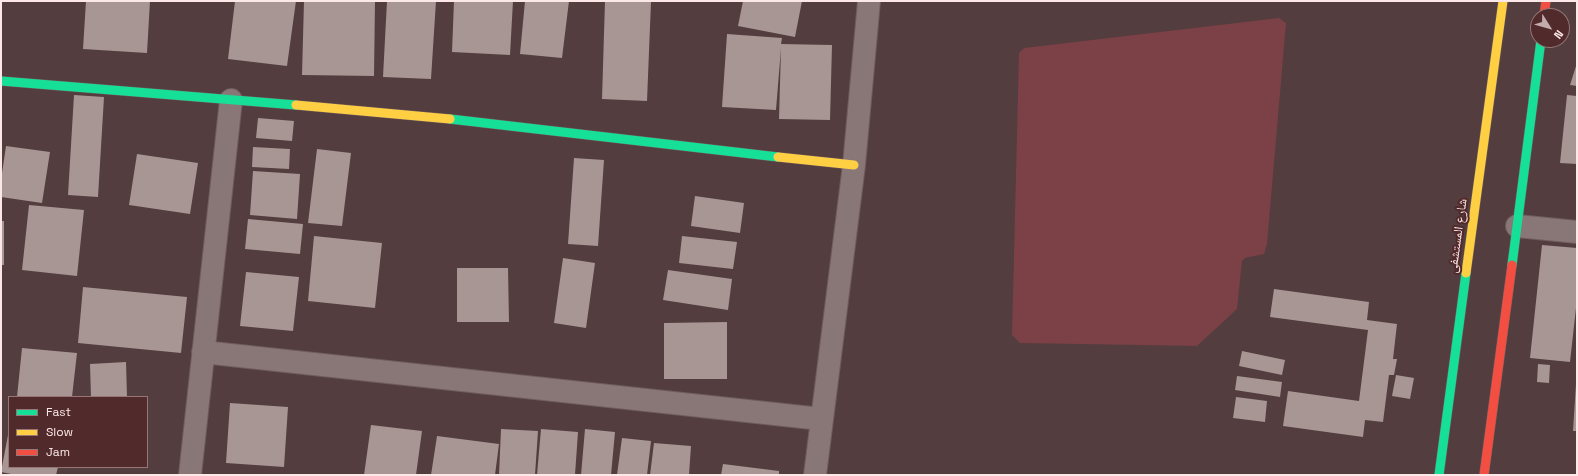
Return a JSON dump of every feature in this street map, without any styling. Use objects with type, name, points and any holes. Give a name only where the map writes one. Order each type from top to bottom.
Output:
[{"type":"street","points":[[815,475],[854,165],[869,1]]},
{"type":"street","name":"شارع المستشفى","points":[[1439,475],[1503,1]]},
{"type":"street","points":[[1484,475],[1540,48]]},
{"type":"street","points":[[1,81],[437,117],[616,139],[854,165]]},
{"type":"street","points":[[190,475],[231,100]]},
{"type":"street","points":[[1517,226],[1577,232]]},
{"type":"street","points":[[204,352],[821,419]]},
{"type":"shaded area","points":[[1279,18],[1286,23],[1267,244],[1264,254],[1245,258],[1242,261],[1237,309],[1197,346],[1020,343],[1012,335],[1019,53],[1024,48]]},
{"type":"building","points":[[86,1],[150,1],[147,53],[83,49]]},
{"type":"building","points":[[235,1],[296,1],[287,66],[228,59]]},
{"type":"building","points":[[304,1],[375,1],[374,76],[302,75]]},
{"type":"building","points":[[387,1],[436,1],[431,79],[383,77]]},
{"type":"building","points":[[454,1],[513,1],[510,55],[452,52]]},
{"type":"building","points":[[525,1],[569,1],[562,58],[520,54]]},
{"type":"building","points":[[605,1],[651,2],[647,101],[602,99]]},
{"type":"building","points":[[743,1],[802,1],[795,37],[738,26]]},
{"type":"building","points":[[727,34],[782,38],[781,44],[832,45],[830,120],[779,119],[781,48],[776,110],[722,107]]},
{"type":"building","points":[[1577,63],[1577,86],[1570,85]]},
{"type":"building","points":[[74,95],[104,97],[98,197],[68,195]]},
{"type":"building","points":[[1567,95],[1577,96],[1577,164],[1560,163]]},
{"type":"building","points":[[258,118],[294,121],[292,141],[256,138]]},
{"type":"building","points":[[6,146],[50,152],[42,203],[1,197],[1,180]]},
{"type":"building","points":[[253,147],[290,149],[289,169],[252,167]]},
{"type":"building","points":[[317,149],[351,153],[342,226],[308,223]]},
{"type":"building","points":[[137,154],[198,163],[190,214],[129,205]]},
{"type":"building","points":[[574,158],[604,160],[598,246],[568,244]]},
{"type":"building","points":[[253,171],[300,174],[297,219],[250,215]]},
{"type":"building","points":[[695,196],[744,203],[740,233],[691,226]]},
{"type":"building","points":[[29,205],[84,210],[77,276],[22,270]]},
{"type":"building","points":[[248,219],[303,224],[300,254],[245,249]]},
{"type":"building","points":[[1,221],[4,221],[4,265],[1,265]]},
{"type":"building","points":[[314,236],[382,243],[375,308],[308,301]]},
{"type":"building","points":[[682,236],[737,242],[733,269],[679,263]]},
{"type":"building","points":[[1542,245],[1577,248],[1577,299],[1570,362],[1530,358]]},
{"type":"building","points":[[563,258],[595,263],[586,328],[554,323]]},
{"type":"building","points":[[457,268],[508,268],[509,322],[457,322]]},
{"type":"building","points":[[668,270],[732,279],[728,310],[663,300]]},
{"type":"building","points":[[246,272],[299,277],[293,331],[240,326]]},
{"type":"building","points":[[83,287],[187,297],[181,353],[78,343]]},
{"type":"building","points":[[1274,289],[1369,302],[1367,320],[1397,324],[1393,359],[1397,359],[1394,375],[1389,375],[1383,422],[1365,420],[1363,437],[1283,426],[1288,391],[1359,401],[1368,330],[1270,317]]},
{"type":"building","points":[[727,322],[727,379],[664,379],[664,323]]},
{"type":"building","points":[[22,348],[77,353],[72,396],[17,396]]},
{"type":"building","points":[[1242,351],[1285,360],[1282,375],[1239,366]]},
{"type":"building","points":[[126,362],[127,396],[91,396],[90,364]]},
{"type":"building","points":[[1538,364],[1550,365],[1549,383],[1537,382]]},
{"type":"building","points":[[1396,375],[1414,378],[1410,399],[1392,396]]},
{"type":"building","points":[[1237,376],[1282,382],[1280,397],[1235,390]]},
{"type":"building","points":[[1576,384],[1577,431],[1573,431]]},
{"type":"building","points":[[1236,397],[1267,401],[1265,422],[1233,418]]},
{"type":"building","points":[[230,403],[288,407],[284,467],[226,463]]},
{"type":"building","points":[[371,425],[422,431],[416,475],[364,475]]},
{"type":"building","points":[[501,429],[538,431],[535,475],[499,475]]},
{"type":"building","points":[[541,429],[578,432],[575,475],[537,475]]},
{"type":"building","points":[[585,429],[615,432],[611,475],[581,475]]},
{"type":"building","points":[[8,435],[8,468],[58,468],[56,475],[16,475],[1,472]]},
{"type":"building","points":[[437,436],[499,444],[495,475],[431,475]]},
{"type":"building","points":[[622,438],[651,441],[647,475],[617,475]]},
{"type":"building","points":[[654,443],[691,446],[689,475],[650,475]]},
{"type":"building","points":[[723,464],[779,471],[779,475],[721,475]]},
{"type":"traffic: fast","points":[[1512,265],[1540,48]]},
{"type":"traffic: fast","points":[[1,81],[296,105]]},
{"type":"traffic: fast","points":[[450,119],[778,157]]},
{"type":"traffic: fast","points":[[1439,475],[1466,273]]},
{"type":"traffic: slow","points":[[1466,273],[1503,1]]},
{"type":"traffic: slow","points":[[296,105],[450,119]]},
{"type":"traffic: slow","points":[[778,157],[854,165]]},
{"type":"traffic: jam","points":[[1545,8],[1546,1]]},
{"type":"traffic: jam","points":[[1484,475],[1512,265]]}]
